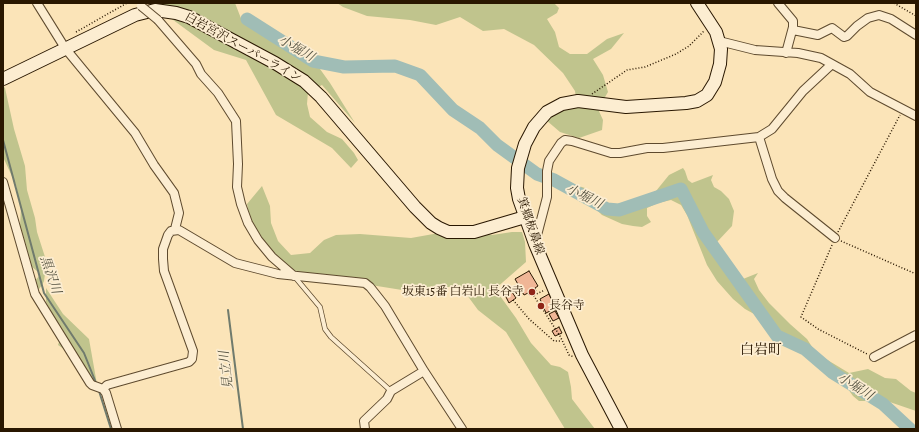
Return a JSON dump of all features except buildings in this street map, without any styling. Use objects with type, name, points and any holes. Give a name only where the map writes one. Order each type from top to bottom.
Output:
[{"type":"street","points":[[37,3],[65,48],[135,133],[154,165],[174,193],[179,213],[175,229],[168,234],[165,241],[163,259],[164,271],[193,351],[192,359],[189,362],[107,385],[103,389]]},
{"type":"street","name":"箕郷板鼻線","points":[[620,429],[582,355],[535,244],[519,199],[517,188],[518,168],[525,144],[530,134],[543,116],[551,109],[567,102],[586,102],[626,107],[686,103],[697,101],[707,95],[715,82],[720,64],[721,49],[719,41],[697,3]]},
{"type":"street","points":[[778,3],[793,21],[793,30],[786,53]]},
{"type":"street","points":[[139,5],[158,20],[196,64],[201,74],[218,93],[236,121],[238,164],[237,187],[248,223],[258,240],[272,257],[294,276]]},
{"type":"street","name":"白岩宮沢スーパーライン","points":[[4,79],[135,15],[155,10],[176,13],[189,17],[275,62],[313,88],[415,207],[431,223],[439,228],[448,232],[474,232],[525,217]]},
{"type":"street","points":[[793,30],[818,35],[832,28],[844,37],[868,18],[880,16],[891,19],[916,35]]},
{"type":"street","points":[[719,41],[755,50],[798,53],[821,58],[850,74],[870,92],[916,116]]},
{"type":"street","points":[[535,244],[546,197],[547,170],[549,161],[561,143],[565,140],[611,153],[759,137],[772,129],[803,91],[832,64]]},
{"type":"street","points":[[759,137],[772,179],[778,191],[835,238]]},
{"type":"street","points":[[3,182],[34,294],[90,383],[103,389],[106,393],[117,429]]},
{"type":"street","points":[[175,229],[183,232],[235,263],[278,274],[365,284],[370,287],[385,306],[424,371],[462,429]]},
{"type":"street","points":[[874,357],[916,336]]},
{"type":"street","points":[[365,429],[364,421],[387,399],[391,391],[424,371]]},
{"type":"lane","points":[[294,276],[320,307],[325,329],[331,337],[391,391]]},
{"type":"path","points":[[74,34],[127,3]]},
{"type":"path","points":[[894,3],[916,16]]},
{"type":"path","points":[[586,102],[592,94],[627,70],[645,67],[676,54],[689,46],[710,24]]},
{"type":"path","points":[[874,357],[818,329],[801,317],[835,238],[903,110]]},
{"type":"path","points":[[835,238],[916,274]]},
{"type":"path","points":[[553,287],[533,294],[562,340],[569,355],[576,358],[582,355]]},
{"type":"path","points":[[513,300],[529,320],[554,341],[562,340]]},
{"type":"green space","points":[[150,3],[235,3],[242,21],[320,69],[355,123],[322,85],[308,92],[307,104],[310,117],[327,132],[342,139],[358,160],[351,168],[332,148],[276,115],[246,60],[214,50]]},
{"type":"green space","points":[[337,3],[554,3],[559,8],[557,13],[547,19],[555,32],[559,47],[570,54],[587,54],[607,39],[624,33],[611,49],[593,59],[603,75],[608,92],[598,109],[603,120],[602,130],[579,138],[560,132],[546,120],[561,110],[577,105],[575,91],[563,73],[534,45],[504,29],[483,31],[460,17],[436,25],[410,20],[367,16],[343,7]]},
{"type":"green space","points":[[3,86],[5,88],[14,129],[25,166],[27,190],[35,218],[37,232],[45,257],[46,267],[44,281],[39,289],[30,287],[39,276],[38,272],[25,261],[16,239],[20,226],[21,208],[16,185],[3,157]]},
{"type":"green space","points":[[683,168],[688,180],[692,183],[713,175],[711,180],[714,187],[721,191],[729,199],[734,211],[732,226],[717,242],[738,281],[758,273],[754,279],[759,290],[769,303],[807,339],[816,353],[849,373],[868,369],[885,378],[896,379],[911,391],[916,393],[916,411],[881,399],[859,401],[834,375],[811,357],[790,347],[765,320],[745,309],[733,299],[717,281],[707,265],[687,215],[681,205],[671,200],[658,203],[647,208],[647,216],[651,222],[642,227],[633,226],[622,224],[602,215],[595,208],[563,191],[559,185],[566,182],[585,188],[606,203],[618,206],[656,191],[669,175]]},
{"type":"green space","points":[[262,186],[270,206],[271,223],[278,241],[291,255],[310,253],[324,240],[336,235],[360,234],[411,238],[439,233],[483,233],[492,235],[522,232],[525,242],[526,262],[495,289],[516,318],[531,343],[551,365],[560,367],[568,372],[572,399],[595,429],[565,429],[506,332],[478,310],[461,287],[402,290],[296,273],[275,256],[250,221],[247,204]]},
{"type":"green space","points":[[46,288],[63,314],[89,339],[98,390],[71,354],[58,345],[63,330],[46,302]]},
{"type":"waterway","name":"小堀川","points":[[247,19],[313,61],[344,67],[395,66],[420,75],[453,110],[480,128],[497,145],[537,174],[554,180],[607,209],[619,210],[681,189],[703,232],[777,336],[805,349],[833,373],[883,404],[910,429]]},
{"type":"waterway","name":"黒沢川","points":[[3,140],[44,293],[84,353],[96,383]]},
{"type":"waterway","name":"見立川","points":[[228,310],[243,429]]},
{"type":"waterway","name":"黒沢川","points":[[99,391],[111,429]]},
{"type":"place","name":"坂東15番 白岩山 長谷寺","points":[[532,292]]},
{"type":"place","name":"長谷寺","points":[[541,306]]},
{"type":"district","name":"白岩町","points":[[761,351]]}]
